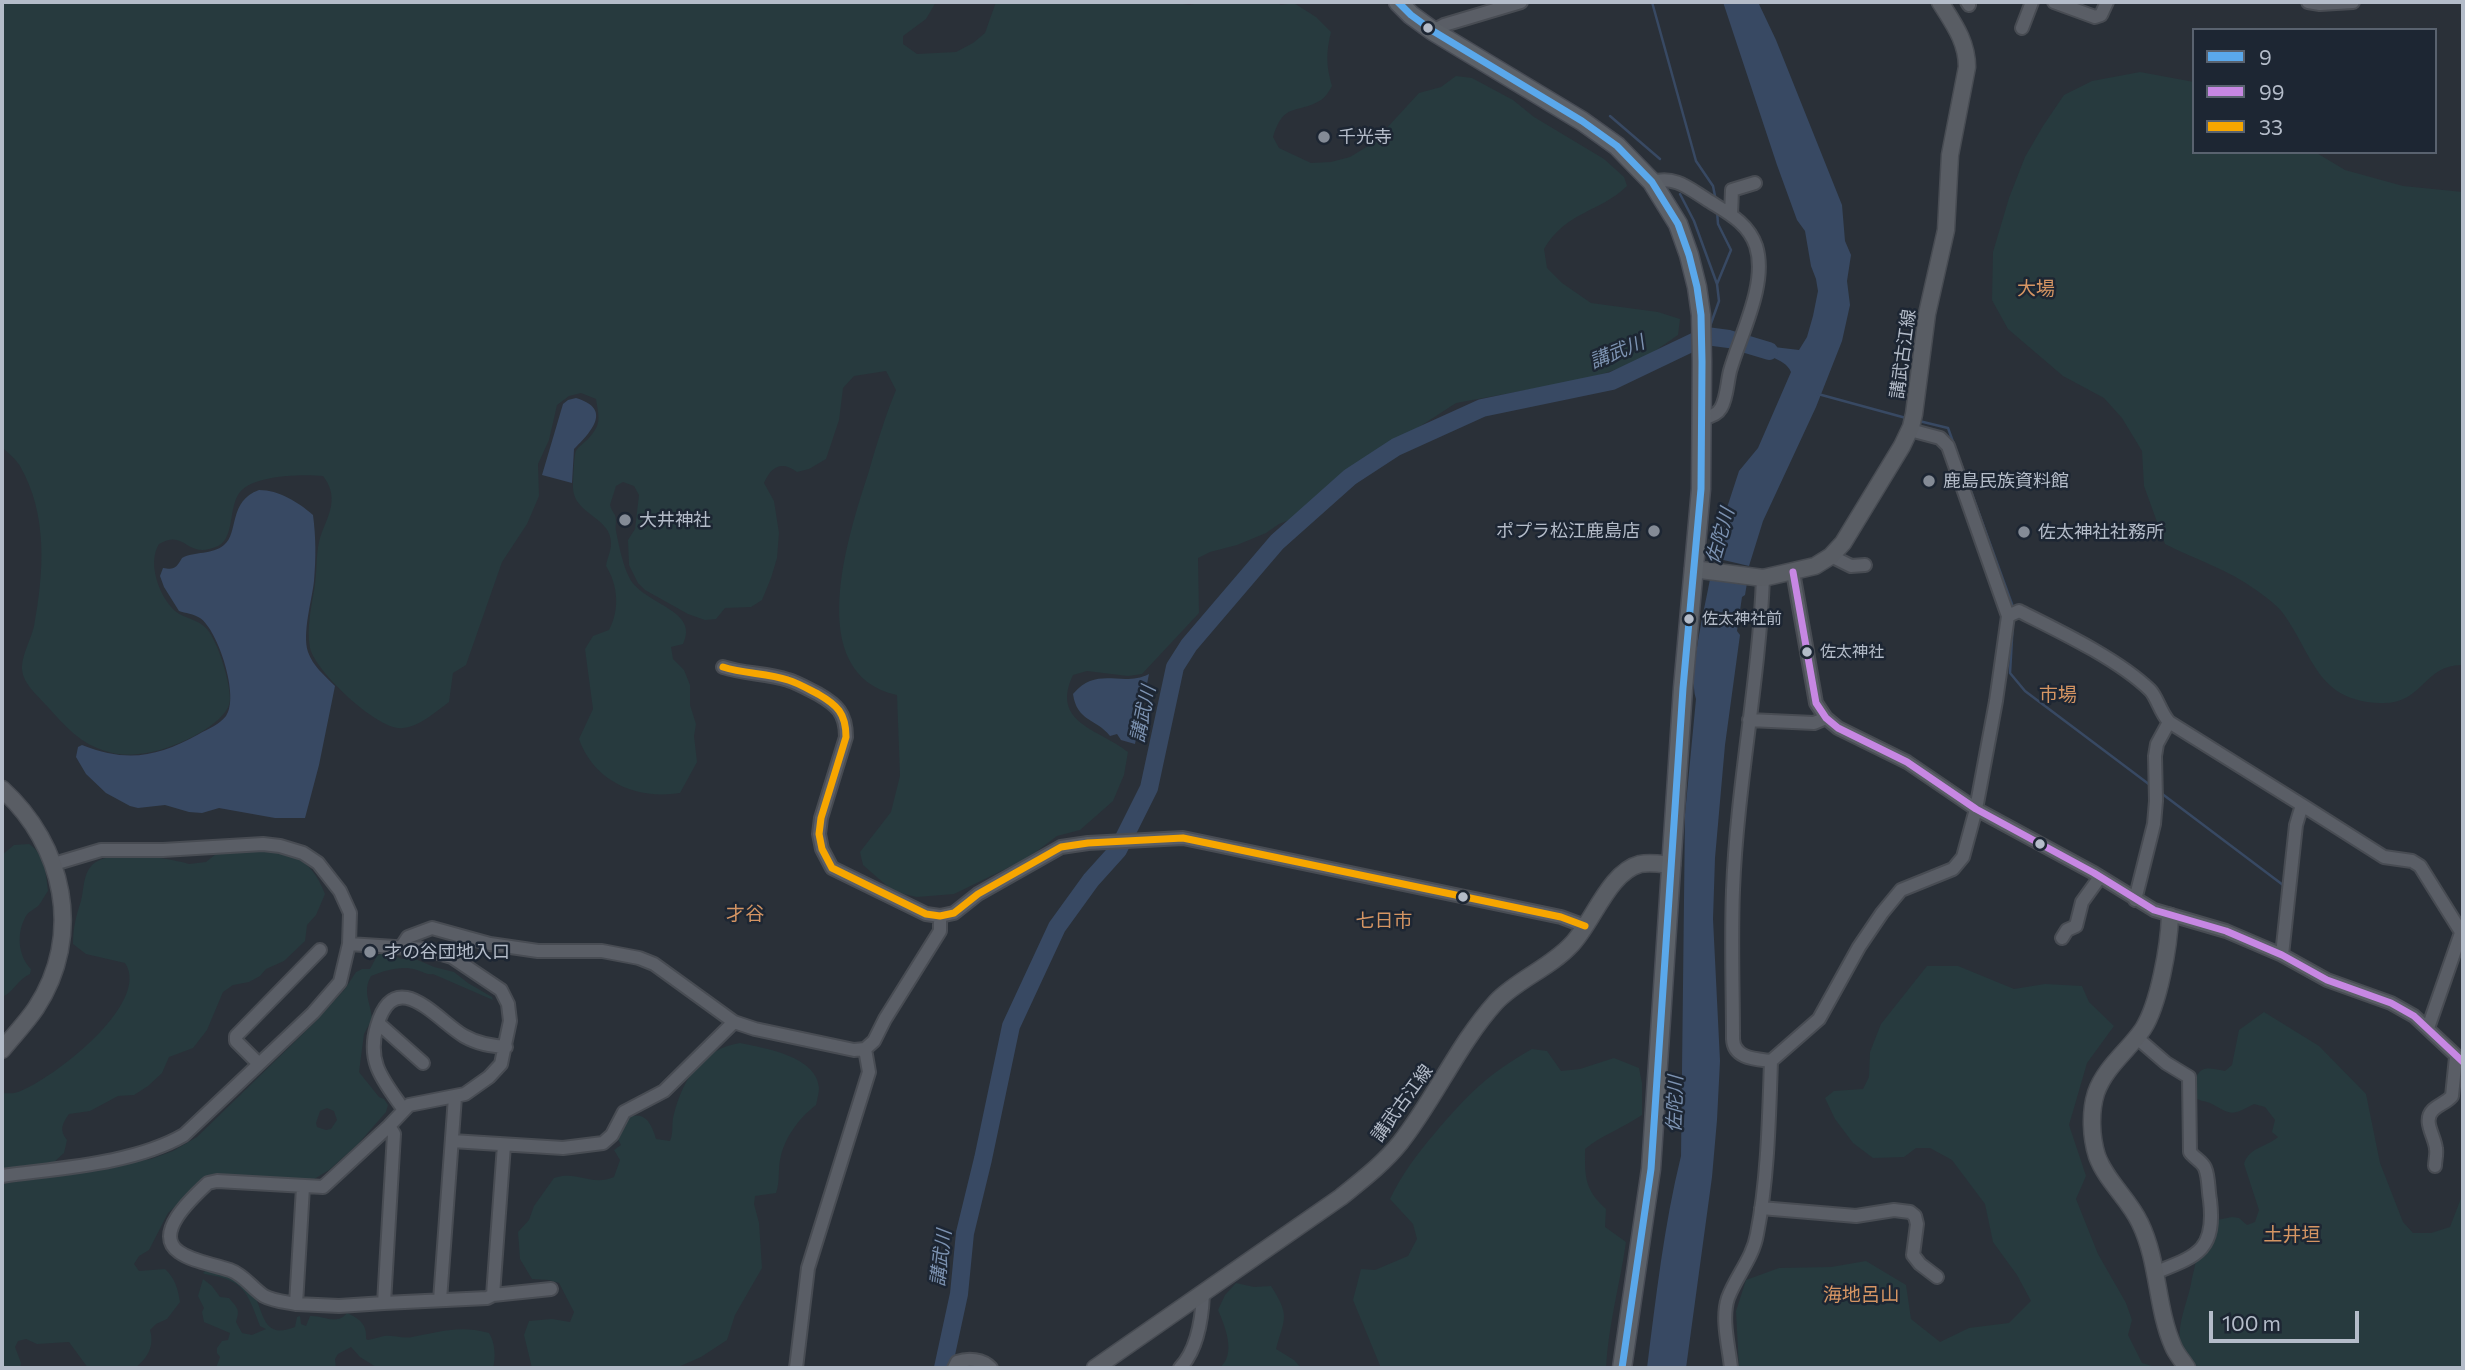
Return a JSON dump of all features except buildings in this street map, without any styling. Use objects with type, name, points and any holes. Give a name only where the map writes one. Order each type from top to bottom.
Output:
[{"type":"main road","points":[[1398,2],[1433,31],[1582,121],[1617,146],[1652,182],[1682,234],[1697,287],[1701,315],[1703,418],[1700,569],[1672,865],[1651,1169],[1622,1368]]},
{"type":"main road","name":"講武古江線","points":[[1700,569],[1757,578],[1815,566],[1830,556],[1843,543],[1884,477],[1912,423],[1927,314],[1946,230],[1950,155],[1967,67],[1967,53],[1962,37],[1940,2]]},
{"type":"main road","points":[[2,789],[31,820],[45,841],[54,864],[63,908],[57,958],[37,1006],[2,1049]]},
{"type":"main road","name":"講武古江線","points":[[1095,1368],[1341,1197],[1374,1171],[1400,1143],[1498,1000],[1563,953],[1626,870],[1641,864],[1672,865]]},
{"type":"main road","points":[[2170,916],[2170,940],[2151,1010],[2143,1028],[2105,1074],[2096,1094],[2093,1136],[2098,1157],[2140,1222],[2166,1327],[2174,1349],[2188,1368]]},
{"type":"street","points":[[1433,31],[1444,25],[1521,2]]},
{"type":"street","points":[[2022,28],[2032,2]]},
{"type":"street","points":[[2054,2],[2095,17],[2101,15],[2107,2]]},
{"type":"street","points":[[2308,2],[2353,2]]},
{"type":"street","points":[[1652,182],[1666,178],[1675,180],[1731,215],[1748,229],[1757,248],[1756,289],[1720,410],[1703,418]]},
{"type":"street","points":[[1731,215],[1732,190],[1755,183]]},
{"type":"street","points":[[1731,1368],[1726,1321],[1728,1299],[1749,1261],[1757,1236],[1766,1157],[1771,1061],[1819,1019],[1859,947],[1881,913],[1901,890],[1953,869],[1958,864],[1970,836],[1976,809],[2012,614],[1948,446],[1940,438],[1912,423]]},
{"type":"street","points":[[1830,556],[1851,566],[1865,565]]},
{"type":"street","points":[[1793,572],[1814,694],[1820,711],[1838,728],[1907,762],[1976,809],[2100,877],[2136,900],[2170,916],[2226,930],[2327,979],[2391,1003],[2414,1016],[2428,1028],[2455,1055],[2452,1096],[2432,1110],[2428,1119],[2436,1147],[2435,1166]]},
{"type":"street","points":[[1757,578],[1761,625],[1733,890],[1733,1046],[1742,1055],[1771,1061]]},
{"type":"street","points":[[2012,614],[2019,611],[2121,669],[2152,691],[2161,713],[2169,722],[2385,857],[2412,861],[2420,866],[2462,934],[2428,1028]]},
{"type":"street","points":[[723,667],[740,673],[786,679],[835,704],[842,712],[846,737],[821,818],[819,834],[822,849],[832,867],[926,914],[940,916],[954,912],[978,894],[1061,847],[1136,840],[1199,840],[1561,918],[1585,926]]},
{"type":"street","points":[[1749,720],[1814,723],[1826,718]]},
{"type":"street","points":[[2136,900],[2154,824],[2157,744],[2169,722]]},
{"type":"street","points":[[2282,955],[2294,838],[2301,805]]},
{"type":"street","points":[[2,1176],[138,1155],[163,1147],[184,1135],[313,1013],[340,982],[349,944],[350,914],[340,891],[318,863],[290,848],[263,844],[163,850],[101,850],[54,864]]},
{"type":"street","points":[[2062,937],[2067,930],[2077,926],[2082,902],[2100,877]]},
{"type":"street","points":[[402,946],[408,937],[432,928],[514,948],[569,953],[601,951],[639,958],[654,964],[734,1022],[854,1050],[865,1049],[874,1041],[940,930],[940,916]]},
{"type":"street","points":[[349,944],[402,946],[438,951],[452,957],[501,990],[510,1012],[501,1064],[475,1088],[455,1097],[418,1102],[404,1110],[323,1187],[217,1181],[208,1183],[171,1225],[171,1245],[177,1252],[188,1257],[231,1270],[267,1297],[296,1304],[338,1306],[486,1298],[551,1289]]},
{"type":"street","points":[[259,1063],[236,1041],[236,1036],[320,950]]},
{"type":"street","points":[[404,1110],[374,1061],[373,1042],[378,1023],[385,1009],[393,1001],[413,998],[467,1038],[482,1044],[506,1047]]},
{"type":"street","points":[[452,1141],[563,1148],[603,1143],[612,1135],[624,1112],[664,1091],[734,1022]]},
{"type":"street","points":[[378,1023],[423,1063]]},
{"type":"street","points":[[2136,1037],[2166,1063],[2189,1077],[2190,1152],[2204,1166],[2211,1210],[2211,1233],[2205,1245],[2185,1259],[2154,1273]]},
{"type":"street","points":[[796,1368],[808,1268],[869,1072],[865,1049]]},
{"type":"street","points":[[440,1300],[455,1097]]},
{"type":"street","points":[[384,1303],[394,1134],[390,1126]]},
{"type":"street","points":[[493,1295],[504,1145]]},
{"type":"street","points":[[296,1304],[303,1187]]},
{"type":"street","points":[[1761,1208],[1856,1216],[1895,1210],[1910,1212],[1915,1216],[1917,1224],[1913,1255],[1937,1277]]},
{"type":"street","points":[[1180,1368],[1191,1354],[1203,1315],[1203,1294]]},
{"type":"street","points":[[954,1368],[957,1362],[963,1360],[983,1362],[991,1368]]},
{"type":"green space","points":[[2,2],[936,2],[926,19],[903,36],[903,44],[917,54],[956,52],[973,43],[985,33],[996,2],[1171,2],[1189,5],[1204,2],[1275,2],[1281,5],[1294,3],[1316,17],[1331,32],[1327,59],[1332,86],[1321,100],[1286,113],[1273,137],[1279,148],[1311,163],[1350,157],[1373,143],[1419,93],[1441,87],[1456,76],[1472,78],[1513,100],[1534,117],[1604,159],[1624,177],[1627,186],[1605,202],[1573,219],[1553,236],[1544,249],[1547,268],[1562,283],[1591,303],[1658,312],[1680,319],[1678,335],[1639,362],[1587,379],[1456,403],[1336,481],[1299,516],[1266,533],[1198,558],[1199,613],[1142,674],[1128,676],[1087,671],[1073,675],[1068,691],[1068,704],[1073,714],[1081,723],[1128,752],[1124,775],[1113,801],[1080,830],[1057,836],[1028,858],[954,894],[917,897],[894,892],[863,865],[860,852],[891,812],[900,776],[897,695],[867,682],[849,660],[841,631],[840,598],[851,529],[896,390],[886,371],[854,376],[843,388],[839,420],[826,459],[809,469],[797,472],[786,466],[777,467],[767,477],[764,483],[774,501],[779,533],[777,558],[762,600],[751,607],[725,608],[716,619],[705,620],[688,614],[645,590],[638,583],[629,565],[628,540],[635,529],[639,495],[634,486],[623,482],[616,486],[610,505],[616,517],[617,537],[630,579],[637,588],[678,615],[684,623],[686,633],[683,644],[671,647],[673,659],[684,670],[690,685],[690,705],[696,724],[694,736],[697,762],[680,793],[648,794],[619,785],[595,767],[579,739],[593,709],[585,649],[593,636],[609,630],[616,606],[613,581],[606,566],[611,547],[610,535],[580,504],[573,488],[576,451],[596,429],[598,420],[596,399],[581,393],[569,396],[557,405],[549,440],[538,464],[539,496],[527,524],[502,562],[466,665],[453,673],[449,702],[416,724],[403,728],[392,727],[364,711],[323,671],[310,648],[309,632],[318,547],[332,498],[323,476],[279,477],[256,482],[240,492],[236,498],[227,536],[218,546],[199,550],[175,540],[168,540],[159,544],[154,560],[156,579],[169,605],[203,626],[211,635],[223,662],[228,682],[228,707],[215,723],[174,745],[145,753],[116,754],[90,745],[74,734],[34,693],[22,672],[37,606],[41,544],[29,485],[18,463],[2,447]]},
{"type":"green space","points":[[2140,72],[2192,82],[2192,154],[2318,154],[2345,170],[2403,186],[2463,192],[2463,665],[2450,666],[2439,671],[2406,698],[2380,703],[2344,695],[2321,676],[2284,615],[2273,603],[2234,576],[2165,544],[2144,486],[2142,451],[2122,418],[2104,398],[2063,376],[2008,329],[1992,300],[1993,252],[2025,157],[2064,95],[2092,81]]},
{"type":"green space","points":[[29,844],[42,859],[48,891],[39,905],[26,916],[21,930],[21,951],[31,969],[30,974],[2,997],[2,855],[14,845]]},
{"type":"green space","points":[[255,849],[279,852],[298,859],[306,864],[319,882],[325,894],[316,915],[307,925],[305,941],[284,961],[266,969],[260,976],[249,982],[233,985],[223,992],[207,1030],[193,1048],[169,1057],[162,1073],[148,1086],[134,1095],[118,1096],[90,1111],[69,1114],[62,1127],[67,1140],[64,1153],[53,1163],[2,1170],[2,1093],[16,1093],[33,1085],[74,1056],[112,1018],[124,998],[130,980],[125,963],[86,954],[73,944],[85,877],[92,865],[100,860],[125,856],[154,857],[189,864],[206,862],[216,854]]},
{"type":"green space","points":[[384,952],[402,959],[413,958],[454,972],[493,1000],[433,974],[406,968],[371,976],[367,992],[372,1019],[364,1034],[359,1072],[388,1105],[386,1112],[358,1144],[329,1170],[311,1181],[242,1176],[205,1179],[168,1213],[149,1250],[139,1256],[134,1264],[139,1271],[165,1269],[176,1284],[180,1302],[167,1319],[150,1330],[149,1352],[135,1368],[88,1368],[69,1342],[37,1344],[26,1339],[18,1341],[15,1347],[21,1363],[20,1368],[2,1368],[2,1184],[151,1159],[173,1151],[197,1137],[315,1022],[345,989],[356,972],[370,969],[377,956]],"holes":[[[327,1108],[334,1111],[337,1120],[331,1129],[317,1127],[320,1111]]]},
{"type":"green space","points":[[1927,966],[1958,966],[2014,989],[2045,984],[2082,986],[2089,1002],[2114,1026],[2087,1063],[2069,1125],[2086,1176],[2076,1199],[2098,1254],[2126,1303],[2132,1320],[2128,1335],[2142,1363],[2159,1368],[1739,1368],[1736,1311],[1746,1280],[1779,1268],[1831,1267],[1866,1261],[1906,1285],[1911,1319],[1940,1342],[1969,1328],[2009,1323],[2031,1301],[2017,1275],[1993,1242],[1985,1204],[1952,1160],[1930,1148],[1916,1148],[1904,1157],[1873,1158],[1853,1143],[1835,1119],[1825,1098],[1834,1091],[1863,1089],[1869,1077],[1870,1052],[1881,1024]]},
{"type":"green space","points":[[2264,1012],[2319,1046],[2366,1094],[2380,1163],[2403,1222],[2413,1233],[2431,1233],[2450,1227],[2463,1193],[2463,1368],[2201,1368],[2183,1351],[2180,1330],[2196,1257],[2194,1246],[2212,1221],[2232,1217],[2239,1218],[2247,1225],[2255,1222],[2259,1210],[2244,1164],[2250,1154],[2278,1137],[2272,1132],[2275,1120],[2265,1107],[2254,1104],[2237,1112],[2229,1112],[2194,1097],[2194,1086],[2198,1074],[2204,1069],[2225,1071],[2232,1065],[2239,1030]]},
{"type":"green space","points":[[740,1043],[775,1051],[799,1061],[816,1077],[819,1088],[816,1105],[798,1122],[785,1144],[776,1193],[755,1196],[762,1268],[735,1315],[727,1340],[701,1357],[676,1368],[532,1368],[524,1335],[529,1321],[552,1319],[570,1322],[574,1312],[559,1283],[532,1279],[520,1259],[518,1232],[529,1220],[534,1206],[554,1178],[570,1176],[606,1180],[614,1177],[620,1160],[614,1150],[621,1145],[616,1135],[617,1124],[624,1119],[642,1116],[650,1124],[656,1139],[670,1141],[678,1101],[696,1068],[715,1052]]},
{"type":"green space","points":[[1532,1049],[1547,1051],[1561,1071],[1580,1069],[1614,1058],[1639,1068],[1642,1115],[1585,1149],[1587,1182],[1593,1195],[1606,1209],[1605,1227],[1626,1242],[1606,1368],[1381,1368],[1353,1300],[1361,1269],[1375,1270],[1408,1256],[1417,1239],[1413,1224],[1390,1199],[1416,1157],[1458,1107],[1491,1076]]},
{"type":"green space","points":[[206,1270],[231,1276],[247,1286],[265,1321],[275,1330],[295,1327],[297,1317],[300,1316],[301,1324],[306,1326],[310,1316],[339,1319],[347,1313],[362,1323],[368,1340],[450,1330],[478,1331],[489,1333],[491,1337],[494,1350],[493,1368],[376,1367],[360,1357],[351,1347],[338,1354],[335,1359],[336,1368],[216,1368],[220,1357],[217,1348],[222,1341],[228,1340],[230,1333],[204,1322],[204,1308],[198,1296],[203,1279],[220,1297],[229,1298],[236,1307],[236,1322],[242,1333],[252,1335],[266,1329],[260,1326],[242,1289],[228,1280],[203,1273]]},
{"type":"green space","points":[[1236,1283],[1254,1287],[1271,1286],[1281,1304],[1284,1317],[1276,1349],[1294,1360],[1301,1368],[1219,1368],[1227,1356],[1228,1340],[1218,1310],[1225,1295]]},
{"type":"water","name":"佐陀川","points":[[1723,2],[1758,2],[1776,40],[1842,205],[1845,241],[1851,255],[1847,281],[1850,305],[1842,341],[1816,407],[1763,521],[1749,566],[1715,558],[1721,526],[1739,471],[1758,448],[1791,372],[1778,360],[1746,348],[1748,339],[1774,347],[1799,350],[1807,337],[1818,291],[1805,231],[1797,220],[1777,165]]},
{"type":"water","points":[[576,398],[594,408],[596,414],[592,428],[574,449],[572,483],[542,475],[563,404]]},
{"type":"water","points":[[259,490],[288,498],[313,515],[315,564],[306,644],[313,662],[335,686],[305,818],[275,818],[219,808],[202,813],[165,805],[138,808],[130,806],[106,793],[86,774],[76,757],[78,747],[82,745],[114,754],[142,755],[184,742],[226,716],[230,707],[229,680],[214,636],[200,618],[179,611],[160,576],[163,568],[175,568],[182,558],[224,545],[229,540],[238,509],[249,495]]},
{"type":"water","points":[[1710,579],[1747,583],[1737,631],[1740,635],[1725,745],[1715,858],[1713,919],[1720,1061],[1717,1120],[1712,1177],[1686,1368],[1647,1368],[1665,1235],[1681,1156],[1685,814],[1696,699],[1694,674],[1701,623]]},
{"type":"water","points":[[1149,674],[1135,744],[1121,740],[1117,734],[1110,736],[1078,710],[1073,694],[1082,685],[1101,679],[1139,678]]},
{"type":"waterway","name":"講武川","points":[[1652,2],[1696,161],[1713,186],[1716,201]]},
{"type":"waterway","points":[[1610,116],[1660,159]]},
{"type":"waterway","points":[[1680,194],[1694,221],[1717,284]]},
{"type":"waterway","name":"講武川","points":[[1709,329],[1719,301],[1717,284],[1731,250],[1718,224],[1717,211]]},
{"type":"waterway","name":"講武川","points":[[943,1368],[959,1294],[965,1233],[1011,1026],[1057,927],[1091,880],[1118,850],[1149,788],[1175,667],[1189,645],[1277,542],[1350,477],[1396,447],[1482,408],[1612,381],[1706,336],[1729,339],[1769,351]]},
{"type":"waterway","points":[[1818,394],[1906,418]]},
{"type":"waterway","points":[[1919,421],[1948,428],[2013,607]]},
{"type":"waterway","points":[[2013,621],[2010,673],[2025,691],[2150,785]]},
{"type":"waterway","points":[[2161,793],[2283,885],[2283,893]]},
{"type":"waterway","points":[[2277,959],[2310,978]]},
{"type":"transit line","name":"9","points":[[1398,2],[1433,31],[1582,121],[1617,146],[1652,182],[1678,224],[1697,287],[1701,315],[1702,362],[1701,489],[1683,688],[1651,1169],[1622,1368]]},
{"type":"transit line","name":"99","points":[[1793,572],[1816,703],[1826,718],[1838,728],[1907,762],[1976,809],[2094,873],[2154,910],[2226,931],[2282,955],[2327,980],[2391,1003],[2414,1016],[2463,1062]]},
{"type":"transit line","name":"33","points":[[723,667],[792,681],[835,706],[842,716],[846,737],[821,818],[819,834],[822,849],[832,868],[926,914],[940,916],[954,913],[978,894],[1061,847],[1183,838],[1561,917],[1585,926]]},
{"type":"place","name":"千光寺","points":[[1324,137]]},
{"type":"place","name":"鹿島民族資料館","points":[[1929,481]]},
{"type":"place","name":"大井神社","points":[[625,520]]},
{"type":"place","name":"ポプラ松江鹿島店","points":[[1654,531]]},
{"type":"place","name":"佐太神社社務所","points":[[2024,532]]},
{"type":"place","name":"佐太神社前","points":[[1689,619]]},
{"type":"place","name":"佐太神社","points":[[1807,652]]},
{"type":"place","name":"才の谷団地入口","points":[[370,952]]},
{"type":"district","name":"大場","points":[[2036,289]]},
{"type":"district","name":"市場","points":[[2058,695]]},
{"type":"district","name":"才谷","points":[[745,914]]},
{"type":"district","name":"七日市","points":[[1384,921]]},
{"type":"district","name":"土井垣","points":[[2292,1235]]},
{"type":"district","name":"海地呂山","points":[[1861,1295]]}]
